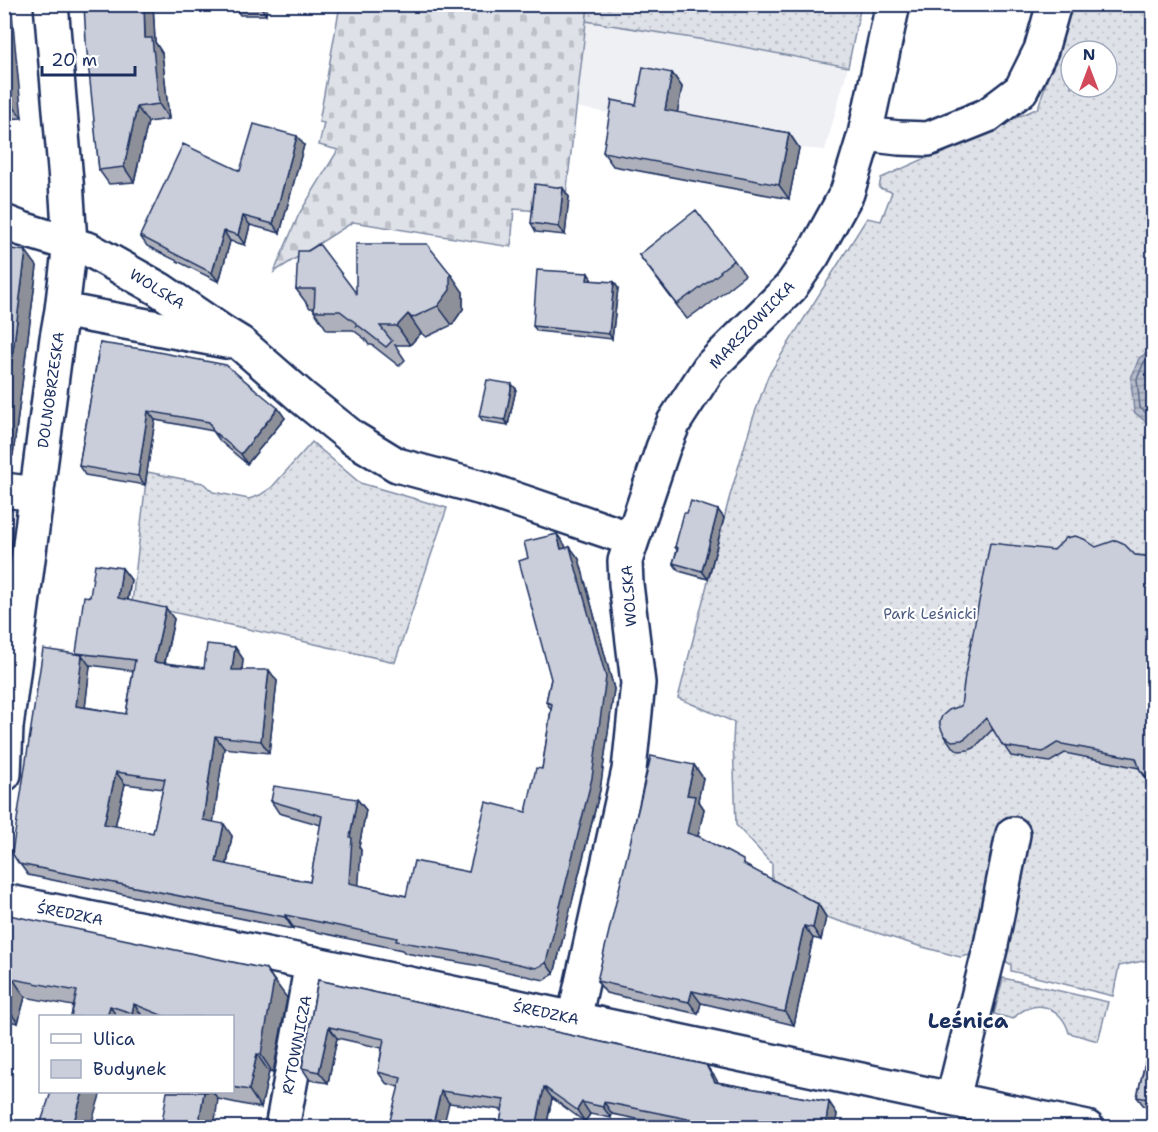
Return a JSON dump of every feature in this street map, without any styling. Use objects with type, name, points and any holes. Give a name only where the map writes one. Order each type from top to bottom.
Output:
[{"type":"street","name":"DOLNOBRZESKA","points":[[4,774],[6,727],[70,243],[51,4]]},
{"type":"street","name":"MARSZOWICKA","points":[[632,539],[674,422],[709,368],[790,288],[813,255],[847,193],[865,134],[893,4]]},
{"type":"street","points":[[865,134],[928,140],[988,115],[1021,90],[1041,50],[1054,4]]},
{"type":"street","name":"WOLSKA","points":[[4,222],[90,250],[141,277],[240,343],[353,438],[397,465],[482,488],[632,539],[625,561],[625,572],[638,683],[630,770],[574,1019]]},
{"type":"street","name":"WOLSKA","points":[[62,310],[240,343]]},
{"type":"street","points":[[4,490],[37,494]]},
{"type":"street","points":[[953,1098],[991,945],[1011,847]]},
{"type":"street","name":"ŚREDZKA","points":[[4,901],[312,963],[1087,1128]]},
{"type":"street","name":"RYTOWNICZA","points":[[282,1128],[312,963]]},
{"type":"shaded area","points":[[586,21],[717,42],[848,67],[825,150],[799,148],[576,107]]},
{"type":"green space","points":[[588,4],[861,5],[848,67],[717,42],[586,21]]},
{"type":"green space","points":[[340,5],[588,5],[566,196],[539,211],[514,209],[511,247],[353,222],[274,272],[299,214],[338,150],[319,145],[324,123],[319,122]]},
{"type":"green space","name":"Park Leśnicki","points":[[1071,5],[1153,5],[1153,959],[1119,966],[1113,996],[1011,971],[1011,965],[1001,958],[975,950],[970,955],[960,957],[826,917],[772,887],[772,864],[736,825],[734,722],[678,698],[729,499],[768,376],[867,218],[881,221],[892,192],[879,188],[881,178],[1038,108],[1059,42],[1059,99],[1119,99],[1119,39],[1060,39]]},
{"type":"green space","points":[[312,442],[360,483],[447,508],[395,662],[132,603],[147,472],[203,483],[213,492],[249,499],[272,487]]},
{"type":"green space","points":[[1003,978],[1108,1002],[1098,1041],[1069,1033],[1060,1016],[1045,1007],[1029,1008],[1013,1019],[994,1014]]},
{"type":"water","points":[[1153,349],[1153,425],[1134,412],[1131,379],[1139,358]]},
{"type":"building","points":[[84,4],[144,4],[145,38],[152,38],[159,104],[137,107],[124,167],[99,170]]},
{"type":"building","points":[[4,41],[10,102],[4,102]]},
{"type":"building","points":[[643,67],[672,73],[665,110],[789,133],[779,185],[603,152],[612,100],[636,105]]},
{"type":"building","points":[[254,124],[297,136],[273,224],[243,216],[238,235],[224,231],[212,273],[140,236],[183,144],[240,171]]},
{"type":"building","points":[[535,184],[563,188],[559,227],[531,223]]},
{"type":"building","points":[[696,210],[734,260],[677,304],[639,255]]},
{"type":"building","points":[[319,244],[356,293],[356,244],[427,244],[450,273],[450,290],[438,306],[412,318],[408,314],[397,326],[380,326],[392,341],[386,347],[356,326],[356,323],[340,311],[314,311],[315,289],[296,289],[298,251],[308,251]]},
{"type":"building","points":[[4,248],[26,251],[4,420]]},
{"type":"building","points":[[537,270],[588,273],[587,280],[614,282],[609,334],[533,326]]},
{"type":"building","points":[[100,343],[226,365],[278,408],[241,454],[213,431],[209,422],[148,411],[138,476],[79,466]]},
{"type":"building","points":[[487,380],[512,384],[505,420],[479,416]]},
{"type":"building","points":[[691,501],[718,510],[702,571],[673,563],[684,513],[687,513]]},
{"type":"building","points":[[557,534],[561,549],[570,547],[606,677],[592,778],[546,963],[536,968],[396,941],[397,938],[285,915],[285,917],[19,864],[12,853],[43,649],[82,655],[76,706],[126,714],[135,660],[76,653],[84,596],[90,597],[95,564],[122,568],[118,598],[166,608],[154,662],[204,668],[207,644],[235,647],[232,670],[269,670],[261,741],[215,736],[203,820],[224,824],[216,862],[310,882],[322,816],[271,801],[274,786],[357,799],[350,837],[352,838],[349,883],[406,896],[414,861],[469,872],[486,802],[526,812],[536,768],[542,769],[552,704],[546,702],[551,679],[519,561],[528,558],[524,542]],"holes":[[[116,772],[165,779],[153,833],[104,824]]]},
{"type":"building","points":[[1075,536],[1096,547],[1116,540],[1123,543],[1135,555],[1154,557],[1154,656],[1148,682],[1154,692],[1154,778],[1150,780],[1140,770],[1136,758],[1057,743],[1043,752],[1003,746],[986,718],[962,740],[952,741],[944,735],[940,726],[942,716],[949,710],[961,706],[990,543],[1054,550],[1066,538]]},
{"type":"building","points":[[651,756],[694,765],[687,795],[695,796],[687,833],[700,837],[743,860],[743,864],[818,904],[813,928],[804,926],[785,1012],[692,991],[689,1002],[597,981]]},
{"type":"building","points":[[4,914],[266,969],[274,981],[261,1055],[257,1054],[249,1090],[234,1087],[234,1015],[161,1015],[134,1004],[132,1013],[110,1006],[108,1015],[71,1015],[77,991],[13,979],[4,1005]]},
{"type":"building","points":[[318,980],[706,1065],[715,1082],[829,1102],[825,1128],[718,1128],[718,1125],[604,1102],[603,1107],[582,1102],[577,1110],[544,1087],[536,1128],[499,1128],[504,1100],[441,1091],[432,1128],[388,1128],[401,1078],[378,1072],[384,1039],[329,1027],[319,1072],[302,1068]]},
{"type":"building","points":[[1154,1025],[1154,1100],[1137,1097]]},
{"type":"building","points":[[51,1093],[83,1093],[72,1128],[39,1128]]},
{"type":"building","points":[[167,1093],[204,1093],[198,1128],[161,1128]]},
{"type":"district","name":"Leśnica","points":[[968,1021]]}]
